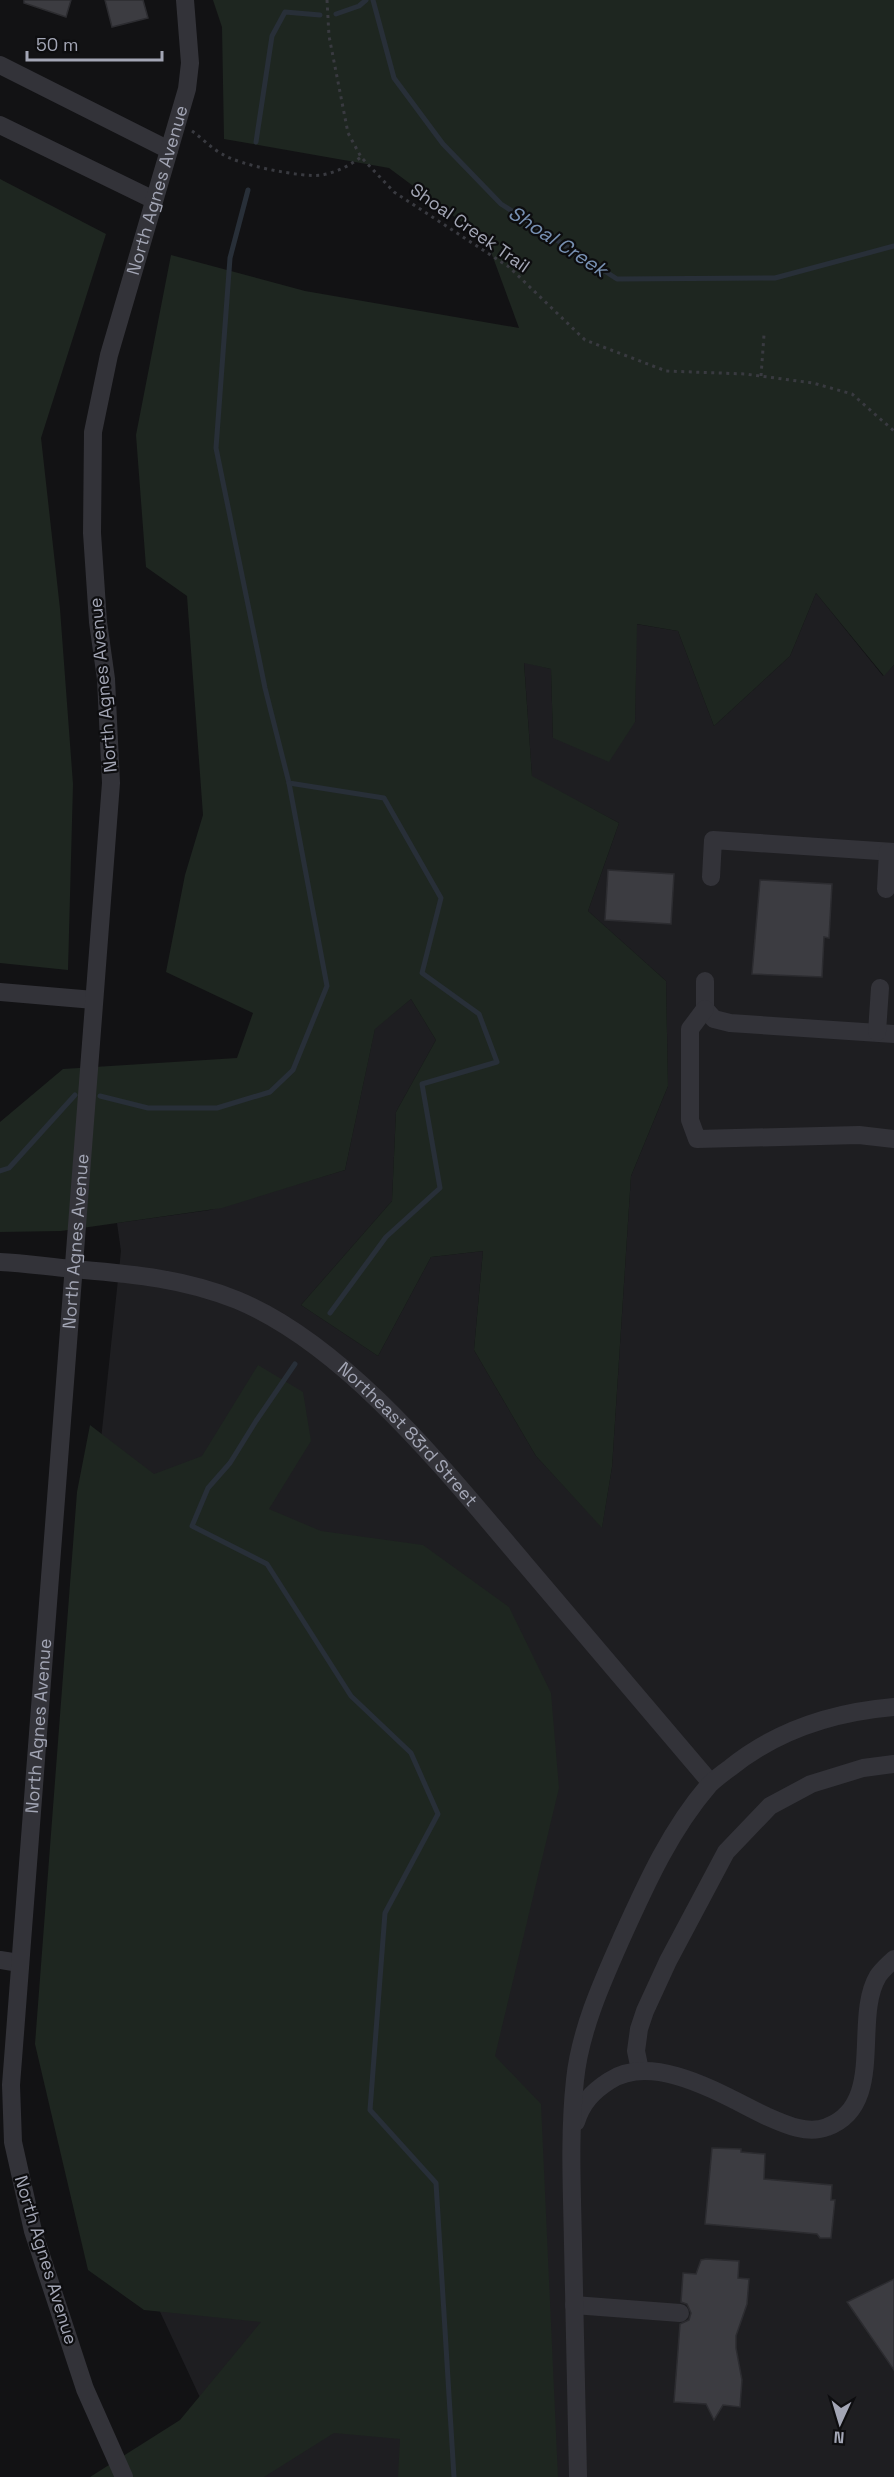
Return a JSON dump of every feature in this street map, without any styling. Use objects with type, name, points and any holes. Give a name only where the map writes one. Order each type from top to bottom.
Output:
[{"type":"street","name":"North Agnes Avenue","points":[[124,2477],[86,2389],[33,2231],[18,2173],[13,2142],[11,2085],[111,783],[106,680],[98,622],[92,532],[93,432],[109,355],[187,89],[190,63],[185,0]]},
{"type":"street","points":[[0,65],[170,150]]},
{"type":"street","points":[[0,124],[154,200]]},
{"type":"street","points":[[711,877],[713,840],[891,852],[886,889]]},
{"type":"street","points":[[705,981],[705,1009],[690,1029],[690,1119],[697,1139],[859,1135],[894,1139]]},
{"type":"street","points":[[705,1009],[714,1019],[730,1023],[886,1033],[880,988]]},
{"type":"street","points":[[0,992],[94,1000]]},
{"type":"street","name":"Northeast 83rd Street","points":[[0,1262],[137,1274],[189,1284],[237,1300],[280,1321],[326,1354],[390,1412],[470,1500],[711,1783]]},
{"type":"street","points":[[578,2477],[571,2136],[575,2078],[586,2033],[605,1976],[646,1884],[670,1840],[711,1783],[740,1760],[786,1734],[814,1722],[861,1710],[894,1707]]},
{"type":"street","points":[[640,2070],[636,2051],[645,2010],[668,1961],[726,1852],[770,1806],[811,1784],[862,1768],[894,1764]]},
{"type":"street","points":[[571,2136],[581,2105],[597,2089],[616,2076],[640,2070],[663,2072],[683,2078],[784,2123],[804,2129],[826,2128],[843,2119],[855,2104],[862,2086],[871,1995],[878,1975],[894,1959]]},
{"type":"street","points":[[0,1960],[19,1963]]},
{"type":"street","points":[[574,2305],[680,2313]]},
{"type":"path","name":"Shoal Creek Trail","points":[[327,0],[329,36],[348,133],[361,157],[394,192],[509,267],[585,340],[666,371],[761,376],[813,383],[852,394],[894,431]]},
{"type":"path","points":[[178,121],[221,154],[240,162],[302,174],[321,175],[346,168],[361,157]]},
{"type":"path","points":[[761,376],[764,335]]},
{"type":"shaded area","points":[[213,0],[894,0],[894,665],[884,676],[816,593],[790,656],[714,726],[678,631],[637,624],[635,722],[609,762],[553,738],[551,669],[524,663],[532,776],[619,823],[588,911],[666,981],[668,1086],[631,1176],[612,1467],[602,1528],[536,1456],[474,1350],[483,1251],[431,1257],[378,1356],[301,1305],[392,1201],[396,1112],[436,1040],[411,999],[375,1029],[345,1170],[222,1208],[61,1231],[0,1232],[0,1122],[63,1069],[237,1058],[253,1013],[166,972],[185,875],[203,815],[187,596],[146,567],[136,435],[171,255],[305,291],[519,328],[487,241],[389,168],[224,139],[222,27]]},
{"type":"shaded area","points":[[0,179],[106,234],[41,438],[60,609],[73,784],[68,970],[0,963]]},
{"type":"shaded area","points":[[816,593],[883,676],[894,665],[894,2477],[237,2477],[88,2157],[100,1449],[121,1251],[117,1223],[210,1210],[345,1170],[375,1028],[411,999],[436,1040],[396,1112],[392,1201],[301,1305],[378,1356],[431,1257],[483,1251],[474,1350],[536,1456],[602,1527],[612,1467],[631,1176],[668,1086],[666,981],[588,911],[619,823],[532,777],[524,662],[551,669],[553,738],[635,722],[636,624],[678,631],[714,726],[790,656]]},
{"type":"shaded area","points":[[258,1365],[303,1392],[311,1441],[269,1509],[321,1531],[423,1545],[509,1607],[551,1693],[559,1788],[495,2056],[541,2104],[558,2477],[398,2477],[400,2439],[334,2433],[264,2477],[90,2477],[180,2420],[261,2322],[144,2310],[88,2270],[35,2044],[77,1492],[90,1425],[154,1474],[202,1456]]},
{"type":"building","points":[[24,0],[71,0],[66,17],[24,3]]},
{"type":"building","points":[[105,0],[143,0],[148,18],[112,27]]},
{"type":"building","points":[[608,870],[674,874],[671,924],[605,920]]},
{"type":"building","points":[[760,880],[832,884],[829,938],[824,937],[822,977],[752,974]]},
{"type":"building","points":[[712,2148],[741,2149],[741,2152],[765,2154],[764,2179],[832,2185],[831,2200],[835,2200],[831,2238],[820,2238],[817,2234],[705,2224]]},
{"type":"building","points":[[701,2260],[739,2261],[738,2278],[749,2279],[747,2304],[736,2336],[742,2380],[740,2407],[723,2405],[714,2420],[706,2404],[674,2402],[680,2324],[689,2320],[691,2313],[687,2304],[681,2302],[683,2273],[696,2274]]},
{"type":"building","points":[[894,2279],[894,2370],[847,2302]]},
{"type":"waterway","points":[[336,14],[359,6],[366,0]]},
{"type":"waterway","name":"Shoal Creek","points":[[373,0],[394,78],[443,144],[501,204],[617,279],[775,278],[894,246]]},
{"type":"waterway","points":[[256,142],[272,36],[285,12],[320,15]]},
{"type":"waterway","points":[[248,190],[230,258],[216,448],[265,688],[289,783],[384,798],[441,898],[422,973],[479,1014],[497,1062],[422,1084],[440,1188],[386,1237],[330,1313]]},
{"type":"waterway","points":[[100,1096],[148,1108],[217,1108],[270,1092],[293,1070],[327,986],[289,783]]},
{"type":"waterway","points":[[0,1171],[9,1168],[75,1095]]},
{"type":"waterway","points":[[295,1364],[230,1463],[208,1488],[192,1526],[267,1564],[351,1696],[411,1753],[438,1814],[385,1913],[370,2110],[436,2183],[454,2477]]}]
